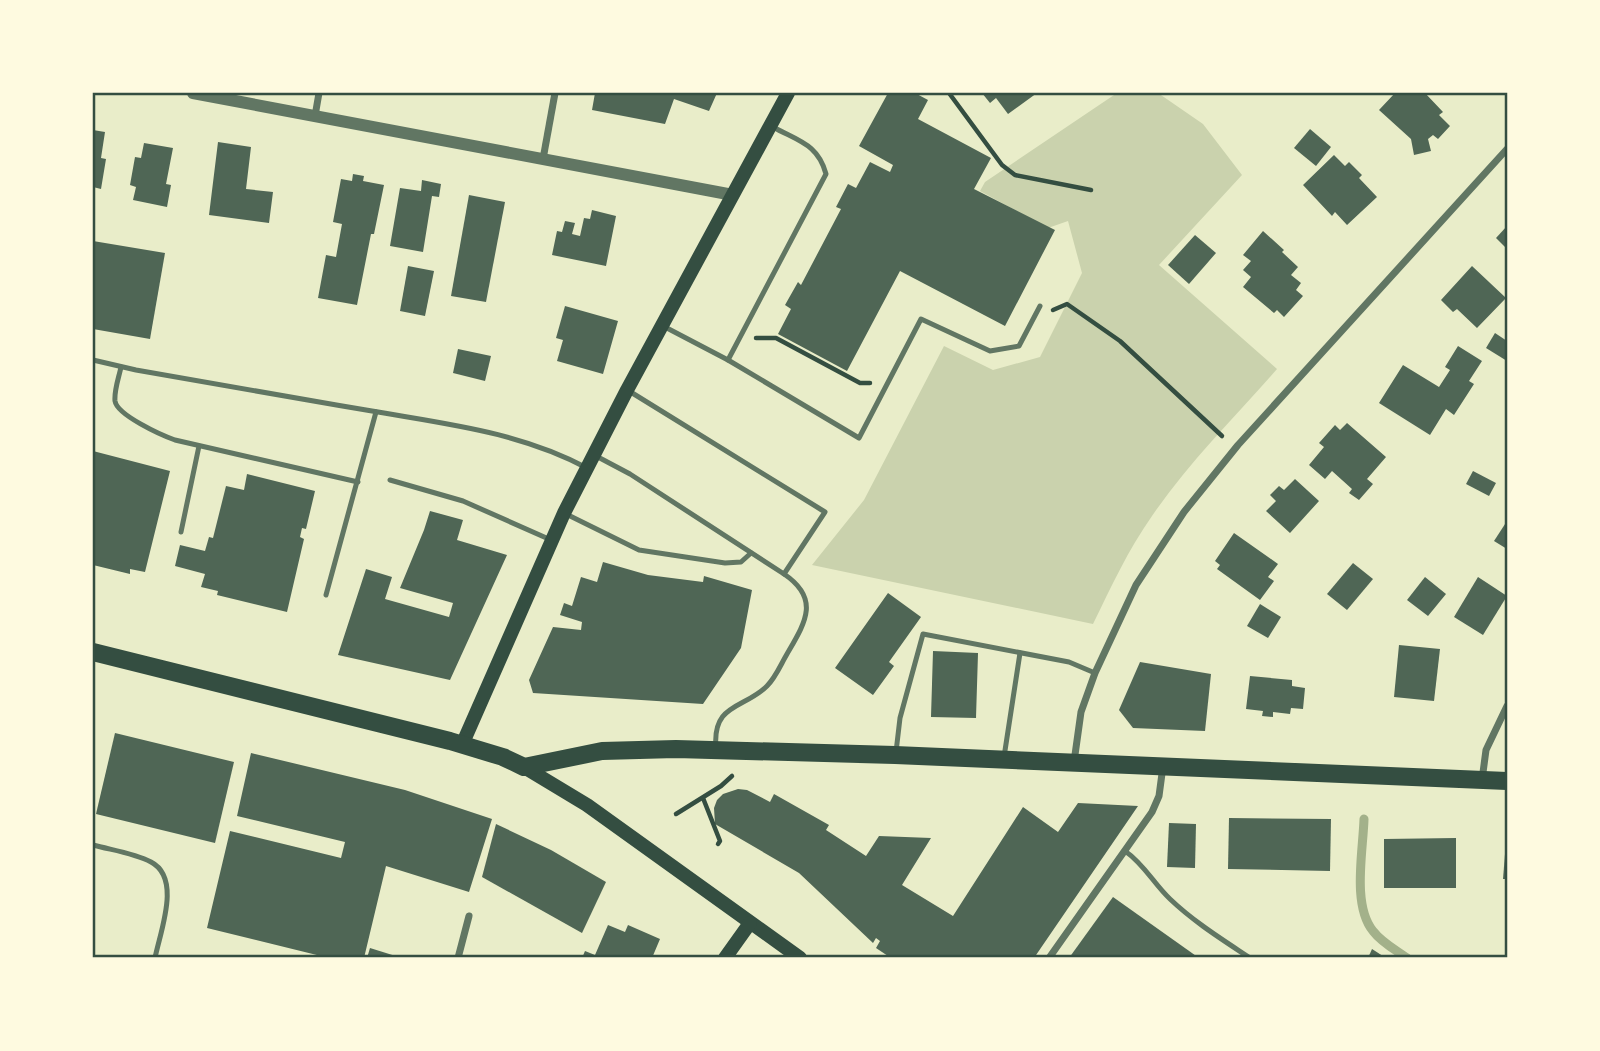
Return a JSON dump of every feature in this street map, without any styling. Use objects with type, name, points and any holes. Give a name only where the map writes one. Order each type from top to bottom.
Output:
[{"type":"main road","points":[[462,745],[551,540],[627,390],[788,93]]},
{"type":"main road","points":[[93,652],[503,757],[587,805],[800,958]]},
{"type":"main road","points":[[524,767],[602,751],[637,749],[895,755],[1507,781]]},
{"type":"main road","points":[[725,958],[750,923]]},
{"type":"street","points":[[192,93],[733,195]]},
{"type":"street","points":[[315,116],[319,93]]},
{"type":"street","points":[[543,159],[555,93]]},
{"type":"street","points":[[1074,763],[1081,712],[1095,673],[1141,578],[1171,530],[1216,470],[1507,149]]},
{"type":"street","points":[[1482,780],[1486,750],[1507,706]]},
{"type":"street","points":[[1049,958],[1157,802],[1163,766]]},
{"type":"street","points":[[458,958],[469,916]]},
{"type":"lane","points":[[728,360],[826,174],[816,151],[770,126]]},
{"type":"lane","points":[[662,325],[728,360],[859,438],[921,319],[990,351],[1019,346],[1040,306]]},
{"type":"lane","points":[[93,360],[512,437],[630,474],[784,574],[798,585],[806,598],[807,611],[803,625],[771,682],[758,693],[728,709],[715,737],[716,751]]},
{"type":"lane","points":[[121,367],[115,395],[116,405],[159,434],[358,482]]},
{"type":"lane","points":[[627,390],[825,512],[784,574]]},
{"type":"lane","points":[[326,595],[376,412]]},
{"type":"lane","points":[[181,531],[200,446]]},
{"type":"lane","points":[[390,480],[463,501],[551,540]]},
{"type":"lane","points":[[565,513],[639,550],[725,563],[741,562],[751,553]]},
{"type":"lane","points":[[895,755],[900,718],[923,634],[1069,662],[1095,673]]},
{"type":"lane","points":[[1004,760],[1020,653]]},
{"type":"lane","points":[[93,845],[151,862],[165,880],[167,898],[155,958]]},
{"type":"lane","points":[[1125,851],[1140,863],[1180,908],[1250,958]]},
{"type":"path","points":[[949,93],[1008,171],[1015,175],[1091,190]]},
{"type":"path","points":[[676,814],[704,798],[732,776]]},
{"type":"path","points":[[704,798],[719,844]]},
{"type":"green space","points":[[1117,93],[1158,93],[1203,124],[1242,175],[1159,265],[1277,369],[1166,496],[1128,555],[1093,624],[812,565],[864,500],[944,346],[993,370],[1040,357],[1082,273],[1068,221],[1048,228],[980,191],[985,182]]},
{"type":"building","points":[[595,93],[717,93],[709,111],[674,99],[665,124],[592,110]]},
{"type":"building","points":[[888,93],[915,93],[928,100],[918,119],[991,158],[974,189],[1055,230],[1005,326],[900,271],[847,371],[778,334],[791,309],[785,305],[798,282],[801,285],[841,209],[836,207],[848,184],[856,188],[870,162],[890,172],[893,165],[859,146]]},
{"type":"building","points":[[982,93],[1037,93],[1008,114],[996,98],[990,103]]},
{"type":"building","points":[[1395,93],[1425,93],[1443,112],[1439,115],[1450,126],[1438,139],[1433,135],[1428,139],[1431,151],[1414,155],[1411,139],[1379,110]]},
{"type":"building","points":[[1310,129],[1331,147],[1316,166],[1294,148]]},
{"type":"building","points":[[93,130],[105,132],[101,158],[106,159],[101,189],[93,187]]},
{"type":"building","points":[[218,142],[251,147],[246,189],[273,192],[269,223],[209,215]]},
{"type":"building","points":[[144,143],[173,148],[166,184],[171,185],[167,207],[133,200],[136,187],[130,185],[135,157],[141,158]]},
{"type":"building","points":[[1334,155],[1345,166],[1349,162],[1362,175],[1359,178],[1377,197],[1347,225],[1335,212],[1332,216],[1303,185]]},
{"type":"building","points":[[353,174],[364,176],[363,181],[384,185],[357,305],[318,298],[326,255],[336,257],[342,224],[333,222],[341,179],[352,181]]},
{"type":"building","points":[[422,180],[441,184],[439,197],[432,196],[423,252],[390,246],[400,188],[421,191]]},
{"type":"building","points":[[469,195],[505,202],[486,302],[451,296]]},
{"type":"building","points":[[592,210],[616,216],[606,266],[552,255],[557,231],[562,232],[565,221],[575,223],[572,234],[580,236],[584,218],[590,219]]},
{"type":"building","points":[[1507,226],[1507,249],[1496,238]]},
{"type":"building","points":[[1263,231],[1298,267],[1291,275],[1301,283],[1296,290],[1303,296],[1284,317],[1277,310],[1274,313],[1243,287],[1251,277],[1243,270],[1251,261],[1243,255]]},
{"type":"building","points":[[1195,235],[1216,253],[1189,284],[1168,265]]},
{"type":"building","points":[[93,241],[165,253],[150,339],[93,329]]},
{"type":"building","points":[[408,266],[434,271],[425,316],[400,311]]},
{"type":"building","points":[[1472,266],[1506,298],[1477,328],[1457,309],[1453,312],[1441,300]]},
{"type":"building","points":[[565,306],[618,321],[603,374],[557,361],[563,340],[556,338]]},
{"type":"building","points":[[1495,333],[1507,341],[1507,361],[1486,348]]},
{"type":"building","points":[[1458,346],[1482,361],[1469,381],[1474,384],[1454,415],[1446,409],[1430,435],[1379,403],[1403,365],[1439,387],[1450,370],[1445,367]]},
{"type":"building","points":[[458,349],[491,356],[485,381],[453,373]]},
{"type":"building","points":[[1347,423],[1386,457],[1367,479],[1373,484],[1359,500],[1349,493],[1352,489],[1332,471],[1325,479],[1309,465],[1324,447],[1319,443],[1335,425],[1340,430]]},
{"type":"building","points":[[93,451],[170,471],[145,572],[130,569],[130,574],[93,565]]},
{"type":"building","points":[[1473,471],[1496,483],[1489,496],[1466,484]]},
{"type":"building","points":[[247,474],[315,491],[306,529],[302,528],[300,537],[304,539],[287,612],[217,595],[218,591],[201,587],[205,574],[175,566],[180,545],[205,551],[209,537],[213,538],[226,486],[244,490]]},
{"type":"building","points":[[1295,479],[1319,501],[1290,533],[1266,511],[1276,501],[1270,495],[1279,486],[1284,490]]},
{"type":"building","points":[[430,511],[463,520],[457,540],[507,555],[450,680],[338,655],[366,569],[392,577],[385,599],[449,617],[453,603],[400,588]]},
{"type":"building","points":[[1507,521],[1507,549],[1494,541]]},
{"type":"building","points":[[1234,533],[1278,564],[1268,577],[1274,581],[1260,600],[1217,569],[1220,565],[1215,561]]},
{"type":"building","points":[[603,562],[648,575],[703,582],[704,576],[752,590],[741,648],[703,704],[533,693],[529,680],[553,627],[581,630],[582,622],[560,615],[564,603],[572,606],[581,577],[597,582]]},
{"type":"building","points":[[1353,563],[1373,579],[1347,610],[1327,594]]},
{"type":"building","points":[[1425,577],[1446,594],[1428,616],[1407,600]]},
{"type":"building","points":[[1478,577],[1507,596],[1483,635],[1454,617]]},
{"type":"building","points":[[888,593],[921,617],[889,662],[894,666],[873,695],[835,668]]},
{"type":"building","points":[[1260,604],[1281,617],[1268,638],[1247,626]]},
{"type":"building","points":[[1399,645],[1440,649],[1434,701],[1394,697]]},
{"type":"building","points":[[933,651],[978,653],[976,718],[931,717]]},
{"type":"building","points":[[1140,662],[1211,674],[1205,731],[1133,728],[1119,710]]},
{"type":"building","points":[[1250,676],[1292,680],[1292,686],[1305,688],[1303,709],[1291,708],[1290,714],[1273,712],[1273,717],[1262,716],[1263,711],[1246,709]]},
{"type":"building","points":[[115,733],[234,762],[215,843],[96,814]]},
{"type":"building","points":[[251,753],[405,790],[492,819],[469,892],[386,866],[364,958],[329,958],[207,928],[230,831],[341,858],[345,842],[237,816]]},
{"type":"building","points":[[738,789],[747,790],[770,802],[774,794],[829,825],[826,830],[866,856],[879,836],[931,838],[902,885],[953,916],[1023,807],[1058,832],[1078,803],[1138,806],[1034,958],[891,958],[876,948],[880,941],[876,938],[873,943],[799,873],[715,824],[714,808],[717,800],[723,794]]},
{"type":"building","points":[[1229,818],[1331,819],[1330,871],[1228,869]]},
{"type":"building","points":[[1169,823],[1196,824],[1195,868],[1167,867]]},
{"type":"building","points":[[496,824],[551,850],[606,882],[582,933],[482,877]]},
{"type":"building","points":[[1456,838],[1456,888],[1384,888],[1384,839]]},
{"type":"building","points":[[1505,854],[1507,879],[1503,879]]},
{"type":"building","points":[[1113,897],[1199,958],[1069,958]]},
{"type":"building","points":[[608,925],[625,932],[628,925],[660,939],[652,958],[582,958],[585,951],[595,955]]},
{"type":"building","points":[[370,948],[402,958],[367,958]]},
{"type":"building","points":[[1372,949],[1386,958],[1368,958]]},
{"type":"waterway","points":[[1364,819],[1360,878],[1367,920],[1381,939],[1407,958]]}]
